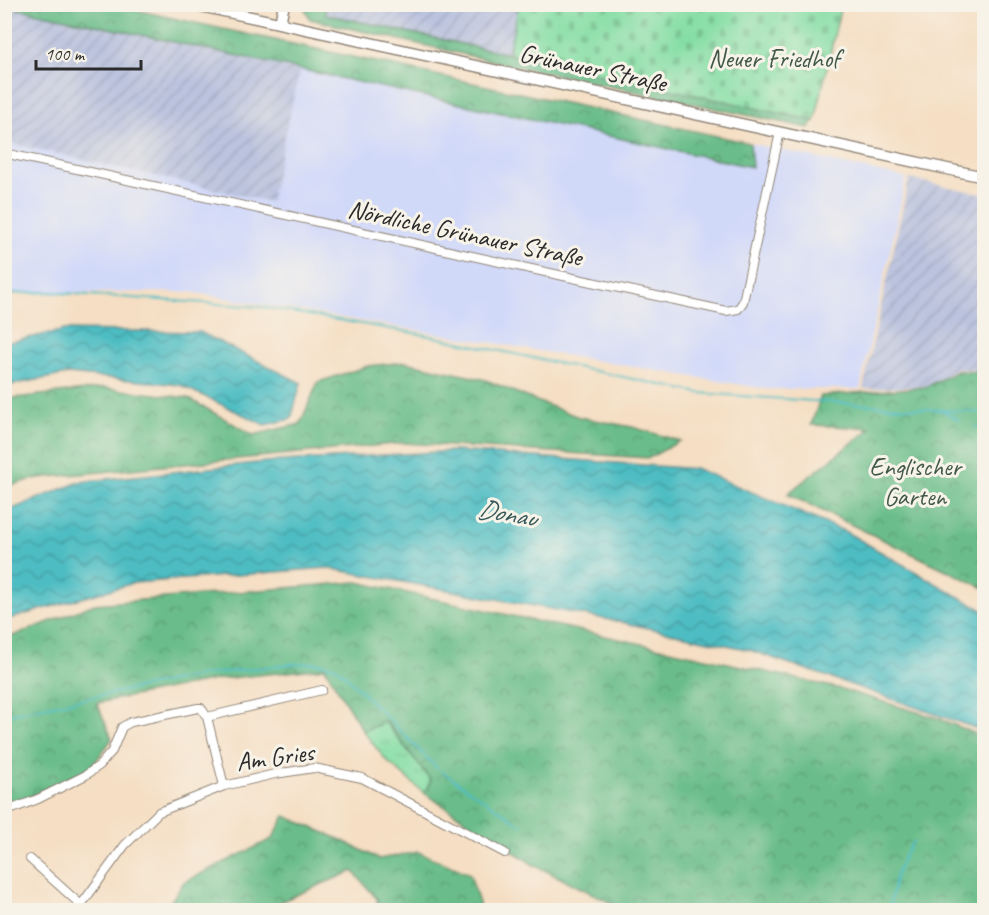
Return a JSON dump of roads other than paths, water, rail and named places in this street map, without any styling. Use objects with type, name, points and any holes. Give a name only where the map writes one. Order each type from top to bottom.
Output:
[{"type":"street","name":"Grünauer Straße","points":[[191,4],[984,177]]},
{"type":"street","points":[[280,23],[285,4]]},
{"type":"street","name":"Nördliche Grünauer Straße","points":[[4,153],[726,311],[738,309],[743,302],[780,132]]},
{"type":"street","points":[[207,717],[322,690]]},
{"type":"street","points":[[4,812],[38,799],[86,775],[100,765],[112,751],[123,727],[131,722],[198,708],[201,708],[207,717],[224,786]]},
{"type":"street","name":"Am Gries","points":[[30,859],[79,909],[125,845],[159,812],[224,786],[314,768],[362,778],[505,853]]},
{"type":"water","points":[[65,330],[200,332],[301,383],[291,419],[265,425],[180,385],[68,374],[5,386],[5,343]]},
{"type":"water","name":"Donau","points":[[455,451],[697,469],[846,532],[984,611],[984,731],[750,650],[616,621],[327,568],[134,583],[5,620],[5,512],[79,482],[266,462]]},
{"type":"waterway","points":[[4,294],[47,292],[262,307],[420,334],[699,393],[984,413]]},
{"type":"waterway","points":[[943,411],[959,420]]},
{"type":"waterway","points":[[975,426],[984,431]]},
{"type":"waterway","points":[[4,715],[202,675],[317,663],[336,667],[437,768]]},
{"type":"waterway","points":[[441,771],[523,826]]},
{"type":"waterway","points":[[889,910],[895,878],[913,841]]},
{"type":"park label","name":"Neuer Friedhof","points":[[774,58]]},
{"type":"park label","name":"Englischer Garten","points":[[915,481]]}]
